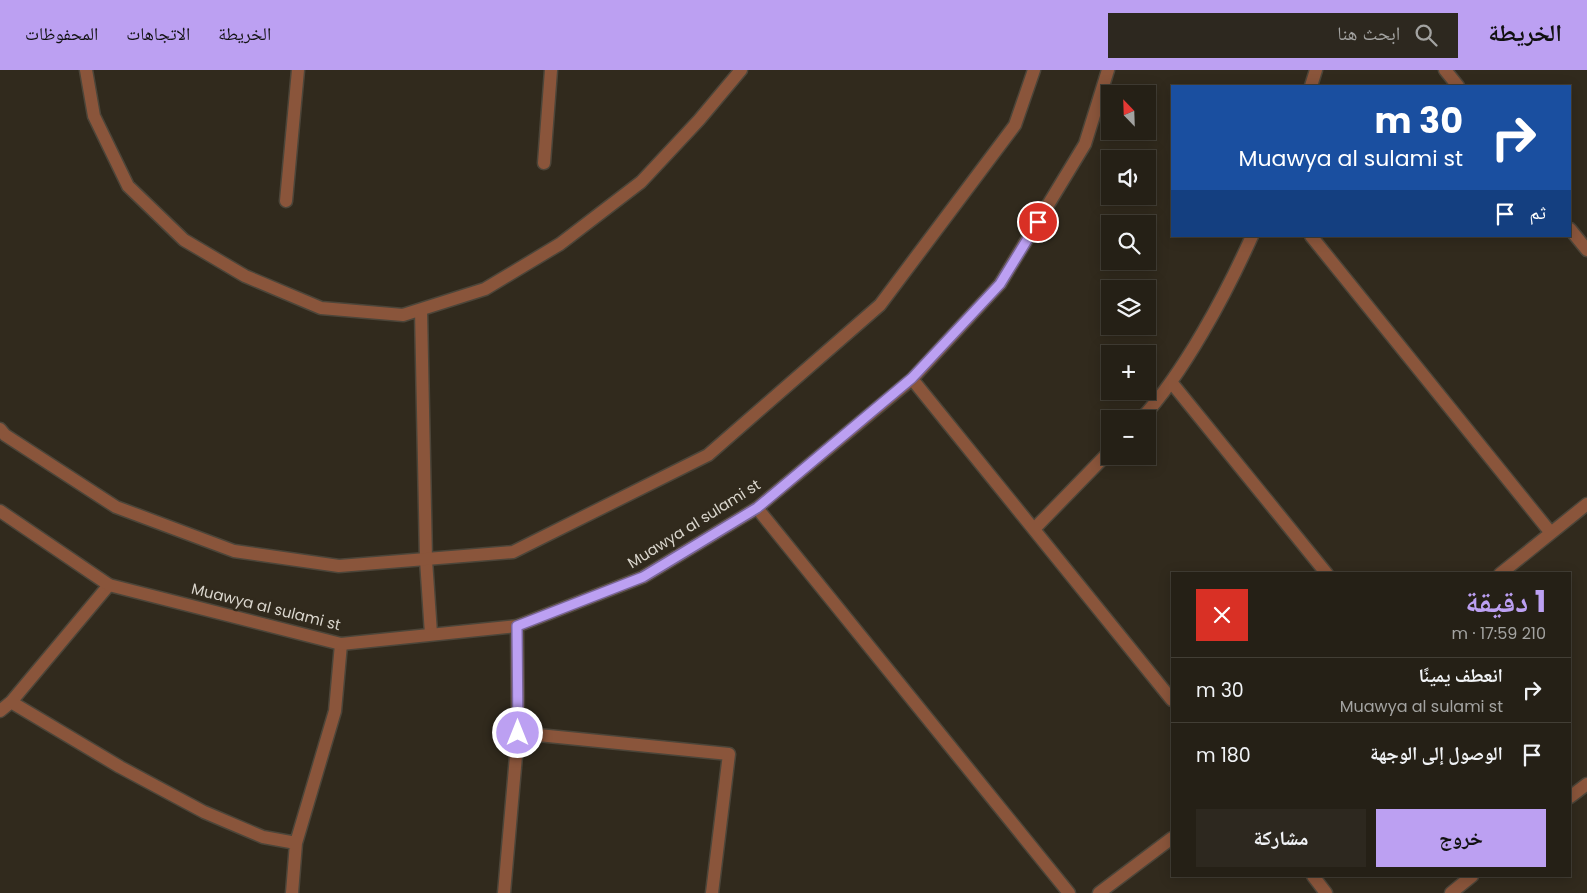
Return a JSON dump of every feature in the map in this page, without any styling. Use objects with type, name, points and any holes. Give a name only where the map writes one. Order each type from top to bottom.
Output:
[{"type":"street","points":[[86,70],[94,116],[128,186],[184,240],[245,276],[321,308],[403,315],[484,289],[560,244],[641,182],[699,120],[741,70]]},
{"type":"street","points":[[286,201],[298,70]]},
{"type":"street","points":[[544,163],[551,70]]},
{"type":"street","points":[[0,429],[5,435],[116,507],[234,551],[339,566],[513,552],[708,455],[880,305],[1015,125],[1034,70]]},
{"type":"street","name":"Muawya al sulami st","points":[[0,511],[109,585],[341,644],[517,626],[643,577],[757,508],[912,378],[1000,284],[1085,144],[1108,70]]},
{"type":"street","points":[[1311,85],[1316,70]]},
{"type":"street","points":[[1445,70],[1457,85]]},
{"type":"street","points":[[1571,230],[1587,250]]},
{"type":"street","points":[[1150,410],[1163,396],[1210,317],[1251,237]]},
{"type":"street","points":[[1312,237],[1550,533]]},
{"type":"street","points":[[421,310],[426,560],[431,634]]},
{"type":"street","points":[[912,378],[1036,528],[1171,699]]},
{"type":"street","points":[[1171,382],[1325,572]]},
{"type":"street","points":[[1036,528],[1101,460]]},
{"type":"street","points":[[1502,572],[1587,504]]},
{"type":"street","points":[[757,508],[1069,893]]},
{"type":"street","points":[[0,711],[11,702],[109,585]]},
{"type":"street","points":[[504,893],[518,733],[517,626]]},
{"type":"street","points":[[292,893],[296,843],[335,711],[341,644]]},
{"type":"street","points":[[11,702],[120,767],[204,812],[262,837],[296,843]]},
{"type":"street","points":[[518,733],[729,754],[712,893]]},
{"type":"street","points":[[1571,796],[1587,784]]},
{"type":"street","points":[[1099,893],[1171,839]]},
{"type":"street","points":[[1314,877],[1326,893]]},
{"type":"street","points":[[1451,893],[1471,877]]},
{"type":"route","points":[[518,733],[517,626],[643,577],[757,508],[912,378],[1000,284],[1038,222]]}]
